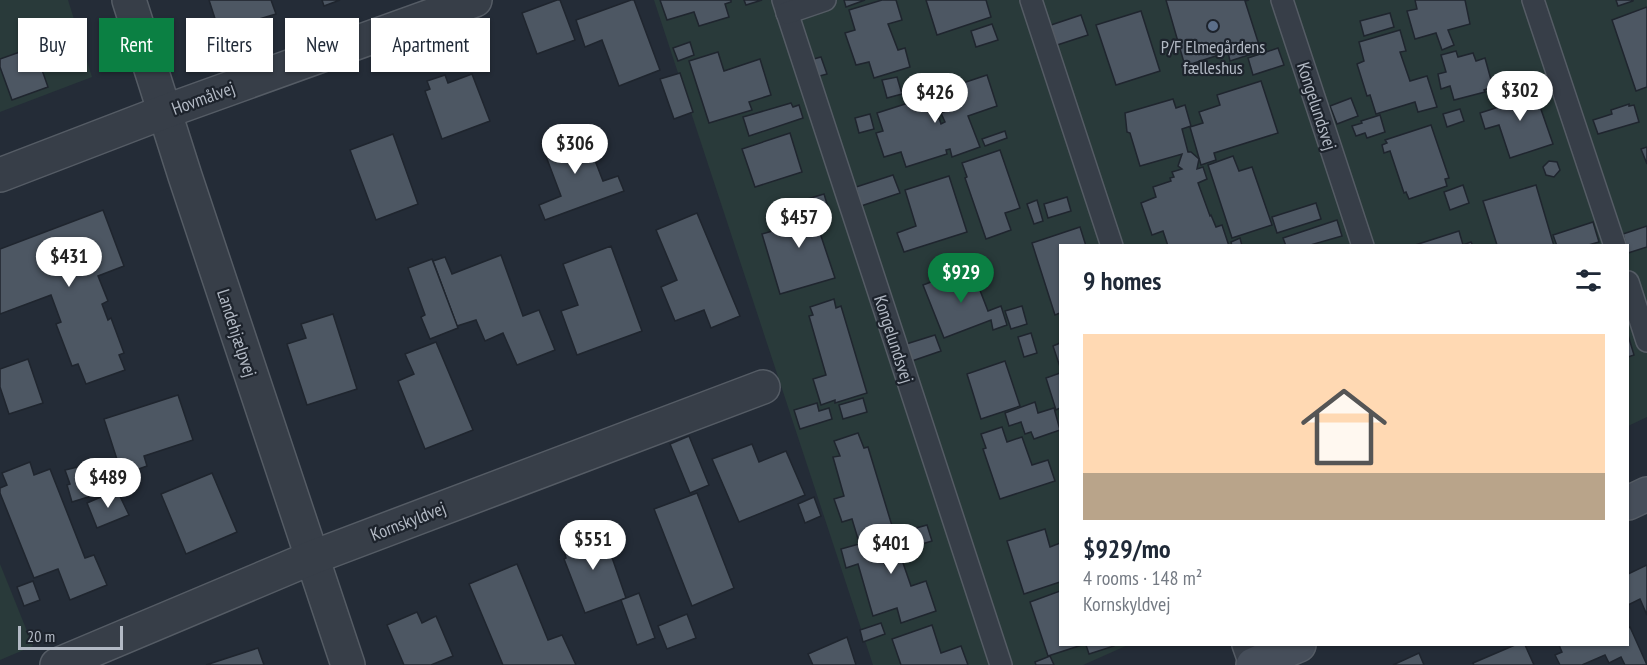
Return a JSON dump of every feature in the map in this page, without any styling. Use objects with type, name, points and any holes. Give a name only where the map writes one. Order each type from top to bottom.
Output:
[{"type":"street","name":"Landehjælpvej","points":[[129,0],[348,665]]},
{"type":"street","name":"Hovmålvej","points":[[0,175],[164,112],[476,0]]},
{"type":"street","name":"Kornskyldvej","points":[[57,665],[311,558],[763,387]]},
{"type":"street","points":[[1629,503],[1647,494]]},
{"type":"street","points":[[1252,665],[1297,646]]},
{"type":"lane","name":"Kongelundsvej","points":[[825,0],[785,6],[1001,665]]},
{"type":"lane","points":[[1031,0],[1111,244]]},
{"type":"lane","name":"Kongelundsvej","points":[[1282,0],[1362,244]]},
{"type":"lane","points":[[1533,0],[1615,244]]},
{"type":"lane","points":[[1629,285],[1647,341]]},
{"type":"lane","points":[[1243,646],[1252,665]]},
{"type":"shaded area","points":[[0,0],[68,0],[74,18],[18,18],[18,72],[87,72],[87,61],[92,77],[0,112]]},
{"type":"shaded area","points":[[654,0],[1647,0],[1647,417],[1629,426],[1629,244],[1059,244],[1059,646],[1126,646],[1083,665],[873,665]]},
{"type":"shaded area","points":[[0,564],[33,646],[0,660]]},
{"type":"building","points":[[209,0],[271,0],[276,14],[263,18],[215,18]]},
{"type":"building","points":[[322,0],[340,0],[324,6]]},
{"type":"building","points":[[560,0],[575,40],[537,54],[522,13]]},
{"type":"building","points":[[634,0],[660,70],[619,86],[602,40],[585,47],[576,20]]},
{"type":"building","points":[[660,0],[731,0],[725,4],[729,17],[699,26],[694,12],[667,20]]},
{"type":"building","points":[[744,0],[762,0],[746,5]]},
{"type":"building","points":[[844,0],[865,0],[846,7]]},
{"type":"building","points":[[882,0],[896,0],[902,20],[888,24],[898,50],[905,48],[910,67],[874,78],[869,62],[856,65],[845,33],[855,30],[849,10]]},
{"type":"building","points":[[926,0],[986,0],[991,17],[937,35]]},
{"type":"building","name":"P/F Elmegårdens fælleshus","points":[[1166,0],[1249,0],[1245,1],[1261,51],[1230,61],[1228,52],[1185,66]]},
{"type":"building","points":[[1415,0],[1465,0],[1470,24],[1448,30],[1454,45],[1442,50],[1436,33],[1415,39],[1407,11],[1417,9]]},
{"type":"building","points":[[1616,0],[1633,0],[1633,1],[1618,6]]},
{"type":"building","points":[[1647,7],[1647,87],[1636,91],[1612,20]]},
{"type":"building","points":[[1141,11],[1160,71],[1116,85],[1096,25]]},
{"type":"building","points":[[1390,13],[1394,27],[1364,36],[1360,21]]},
{"type":"building","points":[[1081,15],[1088,35],[1051,47],[1045,27]]},
{"type":"building","points":[[992,24],[998,40],[976,47],[971,31]]},
{"type":"building","points":[[1400,30],[1406,51],[1400,52],[1410,81],[1427,76],[1437,107],[1418,112],[1415,102],[1376,114],[1370,95],[1367,96],[1357,64],[1364,61],[1359,42]]},
{"type":"building","points":[[690,42],[694,55],[678,61],[673,48]]},
{"type":"building","points":[[1278,48],[1284,65],[1253,75],[1248,58]]},
{"type":"building","points":[[1456,51],[1458,57],[1473,53],[1476,61],[1485,58],[1493,87],[1484,90],[1485,92],[1454,100],[1450,86],[1441,89],[1438,74],[1446,72],[1441,55]]},
{"type":"building","points":[[718,52],[724,71],[760,59],[771,95],[749,102],[752,110],[709,123],[689,61]]},
{"type":"building","points":[[18,53],[18,72],[43,72],[48,87],[12,100],[0,67],[0,59]]},
{"type":"building","points":[[821,57],[827,74],[816,77],[810,60]]},
{"type":"building","points":[[680,73],[693,112],[674,119],[660,79]]},
{"type":"building","points":[[472,74],[490,121],[442,139],[425,91],[430,89],[427,81],[445,75],[448,83]]},
{"type":"building","points":[[987,75],[997,106],[968,116],[980,147],[952,157],[950,149],[946,150],[947,154],[906,167],[901,152],[884,157],[876,133],[883,131],[877,113],[927,97],[936,120],[939,118],[941,124],[945,122],[941,113],[946,111],[945,107],[948,107],[942,90]]},
{"type":"building","points":[[897,77],[902,94],[887,98],[882,80]]},
{"type":"building","points":[[1261,81],[1278,133],[1214,153],[1216,160],[1201,165],[1190,127],[1203,123],[1199,112],[1220,105],[1217,95]]},
{"type":"building","points":[[1529,85],[1532,96],[1536,95],[1553,144],[1510,158],[1499,125],[1485,129],[1480,113],[1505,105],[1502,94]]},
{"type":"building","points":[[1351,98],[1358,116],[1337,124],[1330,106]]},
{"type":"building","points":[[1173,99],[1176,108],[1185,105],[1191,126],[1182,129],[1188,152],[1199,159],[1197,169],[1203,167],[1207,179],[1198,183],[1210,216],[1216,227],[1222,225],[1228,244],[1167,244],[1163,231],[1152,235],[1141,203],[1156,197],[1153,187],[1171,181],[1170,178],[1174,177],[1172,172],[1182,169],[1178,166],[1182,154],[1140,166],[1130,133],[1127,132],[1125,113]]},
{"type":"building","points":[[791,103],[793,107],[799,105],[803,118],[749,136],[743,117]]},
{"type":"building","points":[[1629,104],[1629,106],[1634,105],[1639,122],[1598,134],[1593,120],[1612,114],[1611,110]]},
{"type":"building","points":[[1460,109],[1464,121],[1447,127],[1443,114]]},
{"type":"building","points":[[870,114],[874,129],[859,133],[855,118]]},
{"type":"building","points":[[1380,115],[1385,132],[1367,138],[1365,133],[1356,136],[1352,126]]},
{"type":"building","points":[[1431,125],[1449,178],[1445,179],[1447,186],[1409,199],[1406,192],[1404,193],[1390,151],[1384,153],[1382,145],[1387,143],[1385,140]]},
{"type":"building","points":[[582,127],[603,181],[618,176],[624,191],[545,220],[539,205],[561,196],[541,143]]},
{"type":"building","points":[[1005,131],[1007,138],[985,146],[982,139]]},
{"type":"building","points":[[790,133],[802,172],[755,187],[742,149]]},
{"type":"building","points":[[393,134],[418,204],[376,220],[350,150]]},
{"type":"building","points":[[1647,147],[1647,164],[1641,149]]},
{"type":"building","points":[[1000,150],[1020,208],[1005,213],[1011,230],[986,239],[962,163]]},
{"type":"building","points":[[1233,156],[1239,171],[1252,167],[1272,225],[1232,238],[1208,165]]},
{"type":"building","points":[[1549,161],[1557,162],[1560,170],[1554,177],[1546,175],[1543,167]]},
{"type":"building","points":[[893,175],[900,193],[861,206],[856,187]]},
{"type":"building","points":[[949,176],[967,232],[904,252],[897,233],[916,226],[905,190]]},
{"type":"building","points":[[1463,185],[1469,203],[1450,210],[1444,192]]},
{"type":"building","points":[[1536,185],[1553,244],[1497,244],[1483,201]]},
{"type":"building","points":[[824,194],[830,214],[815,218],[835,278],[780,294],[762,234],[776,230],[771,215],[788,210],[793,225],[811,220],[804,200]]},
{"type":"building","points":[[1067,197],[1071,211],[1048,218],[1044,204]]},
{"type":"building","points":[[1037,200],[1043,221],[1034,224],[1027,204]]},
{"type":"building","points":[[1316,203],[1321,219],[1277,233],[1272,217]]},
{"type":"building","points":[[103,210],[124,266],[98,276],[108,301],[102,304],[108,320],[111,318],[124,353],[119,355],[125,370],[86,384],[78,364],[72,366],[56,324],[61,322],[51,295],[0,314],[0,249]]},
{"type":"building","points":[[697,213],[740,316],[711,328],[704,310],[675,321],[661,287],[677,280],[656,230]]},
{"type":"building","points":[[1337,220],[1342,236],[1314,244],[1285,244],[1283,238]]},
{"type":"building","points":[[1593,222],[1599,242],[1556,244],[1553,235]]},
{"type":"building","points":[[1647,226],[1647,247],[1629,253],[1629,244],[1626,244],[1623,234]]},
{"type":"building","points":[[1080,227],[1085,244],[1059,244],[1059,313],[1055,315],[1032,243]]},
{"type":"building","points":[[1459,231],[1463,244],[1418,244]]},
{"type":"building","points":[[1240,238],[1242,244],[1232,244],[1231,242]]},
{"type":"building","points":[[611,246],[642,331],[577,355],[561,311],[578,305],[563,264]]},
{"type":"building","points":[[501,255],[523,316],[539,310],[555,350],[517,365],[503,333],[485,341],[476,320],[457,326],[433,261],[445,257],[452,274]]},
{"type":"building","points":[[432,259],[458,328],[430,339],[421,317],[425,315],[408,268]]},
{"type":"building","points":[[971,267],[988,311],[1001,306],[1007,325],[993,330],[991,320],[944,338],[923,285]]},
{"type":"building","points":[[834,299],[836,308],[841,306],[867,393],[821,405],[813,379],[826,375],[809,316],[813,315],[810,307]]},
{"type":"building","points":[[1022,306],[1027,324],[1011,329],[1005,311]]},
{"type":"building","points":[[333,314],[357,389],[307,405],[287,344],[306,338],[301,324]]},
{"type":"building","points":[[1031,333],[1037,353],[1024,357],[1018,337]]},
{"type":"building","points":[[935,335],[941,351],[909,362],[903,345]]},
{"type":"building","points":[[1629,338],[1634,355],[1629,357]]},
{"type":"building","points":[[436,342],[473,430],[425,449],[398,381],[414,374],[405,354]]},
{"type":"building","points":[[1059,343],[1059,364],[1053,346]]},
{"type":"building","points":[[28,359],[43,403],[9,414],[0,387],[0,369]]},
{"type":"building","points":[[1005,361],[1020,406],[981,419],[967,374]]},
{"type":"building","points":[[1059,373],[1059,408],[1056,410],[1046,378]]},
{"type":"building","points":[[178,395],[193,440],[144,456],[147,466],[122,475],[104,419]]},
{"type":"building","points":[[863,398],[867,412],[843,419],[839,405]]},
{"type":"building","points":[[1035,402],[1038,413],[1054,408],[1059,430],[1034,439],[1031,432],[1025,434],[1021,422],[1009,426],[1005,413]]},
{"type":"building","points":[[817,403],[819,411],[829,408],[832,419],[800,429],[794,410]]},
{"type":"building","points":[[1002,427],[1007,442],[1022,437],[1032,465],[1048,460],[1055,481],[1000,499],[983,449],[986,448],[981,434]]},
{"type":"building","points":[[858,433],[864,448],[868,447],[893,529],[858,539],[852,519],[842,522],[834,499],[844,496],[833,457],[840,456],[834,441]]},
{"type":"building","points":[[689,436],[709,485],[690,493],[670,444]]},
{"type":"building","points":[[752,444],[759,462],[786,451],[805,495],[739,522],[712,459]]},
{"type":"building","points":[[30,462],[34,475],[50,469],[85,558],[94,555],[107,585],[70,600],[58,569],[34,578],[0,493],[0,488],[7,485],[2,473]]},
{"type":"building","points":[[82,466],[85,480],[112,472],[117,488],[72,502],[67,485],[70,484],[65,470]]},
{"type":"building","points":[[212,473],[237,532],[186,554],[161,494]]},
{"type":"building","points":[[117,490],[129,515],[97,528],[87,503]]},
{"type":"building","points":[[697,493],[734,588],[692,606],[654,509]]},
{"type":"building","points":[[814,497],[821,516],[805,523],[798,504]]},
{"type":"building","points":[[927,525],[932,541],[882,556],[885,565],[902,560],[911,586],[926,581],[936,611],[901,623],[897,608],[873,616],[858,564],[846,568],[841,549]]},
{"type":"building","points":[[599,528],[607,543],[626,598],[585,613],[564,559],[566,558],[562,542]]},
{"type":"building","points":[[1045,529],[1050,547],[1059,543],[1059,582],[1024,594],[1007,541]]},
{"type":"building","points":[[517,564],[548,640],[562,635],[576,665],[503,665],[469,584]]},
{"type":"building","points":[[1647,565],[1647,615],[1640,599],[1629,604],[1629,574]]},
{"type":"building","points":[[33,581],[40,600],[24,606],[17,587]]},
{"type":"building","points":[[1059,591],[1059,646],[1079,646],[1048,656],[1030,602]]},
{"type":"building","points":[[639,593],[655,638],[637,645],[621,600]]},
{"type":"building","points":[[417,612],[422,623],[436,616],[453,656],[431,665],[404,665],[387,625]]},
{"type":"building","points":[[687,614],[696,638],[667,649],[658,626]]},
{"type":"building","points":[[881,623],[885,634],[863,642],[860,630]]},
{"type":"building","points":[[932,625],[941,653],[961,646],[968,665],[901,665],[892,639]]},
{"type":"building","points":[[1629,628],[1647,665],[1625,665],[1621,657],[1609,663],[1605,655],[1582,665],[1560,665],[1555,655],[1562,652],[1559,646],[1629,646]]},
{"type":"building","points":[[847,637],[856,665],[813,665],[808,654]]},
{"type":"building","points":[[1086,646],[1114,646],[1089,654]]},
{"type":"building","points":[[1513,646],[1525,646],[1534,665],[1474,665],[1473,663]]},
{"type":"building","points":[[258,648],[264,665],[206,665]]},
{"type":"building","points":[[1419,653],[1424,665],[1393,665]]},
{"type":"building","points":[[1050,656],[1054,665],[1036,665],[1035,662]]},
{"type":"place","name":"P/F Elmegårdens fælleshus","points":[[1213,26]]}]
